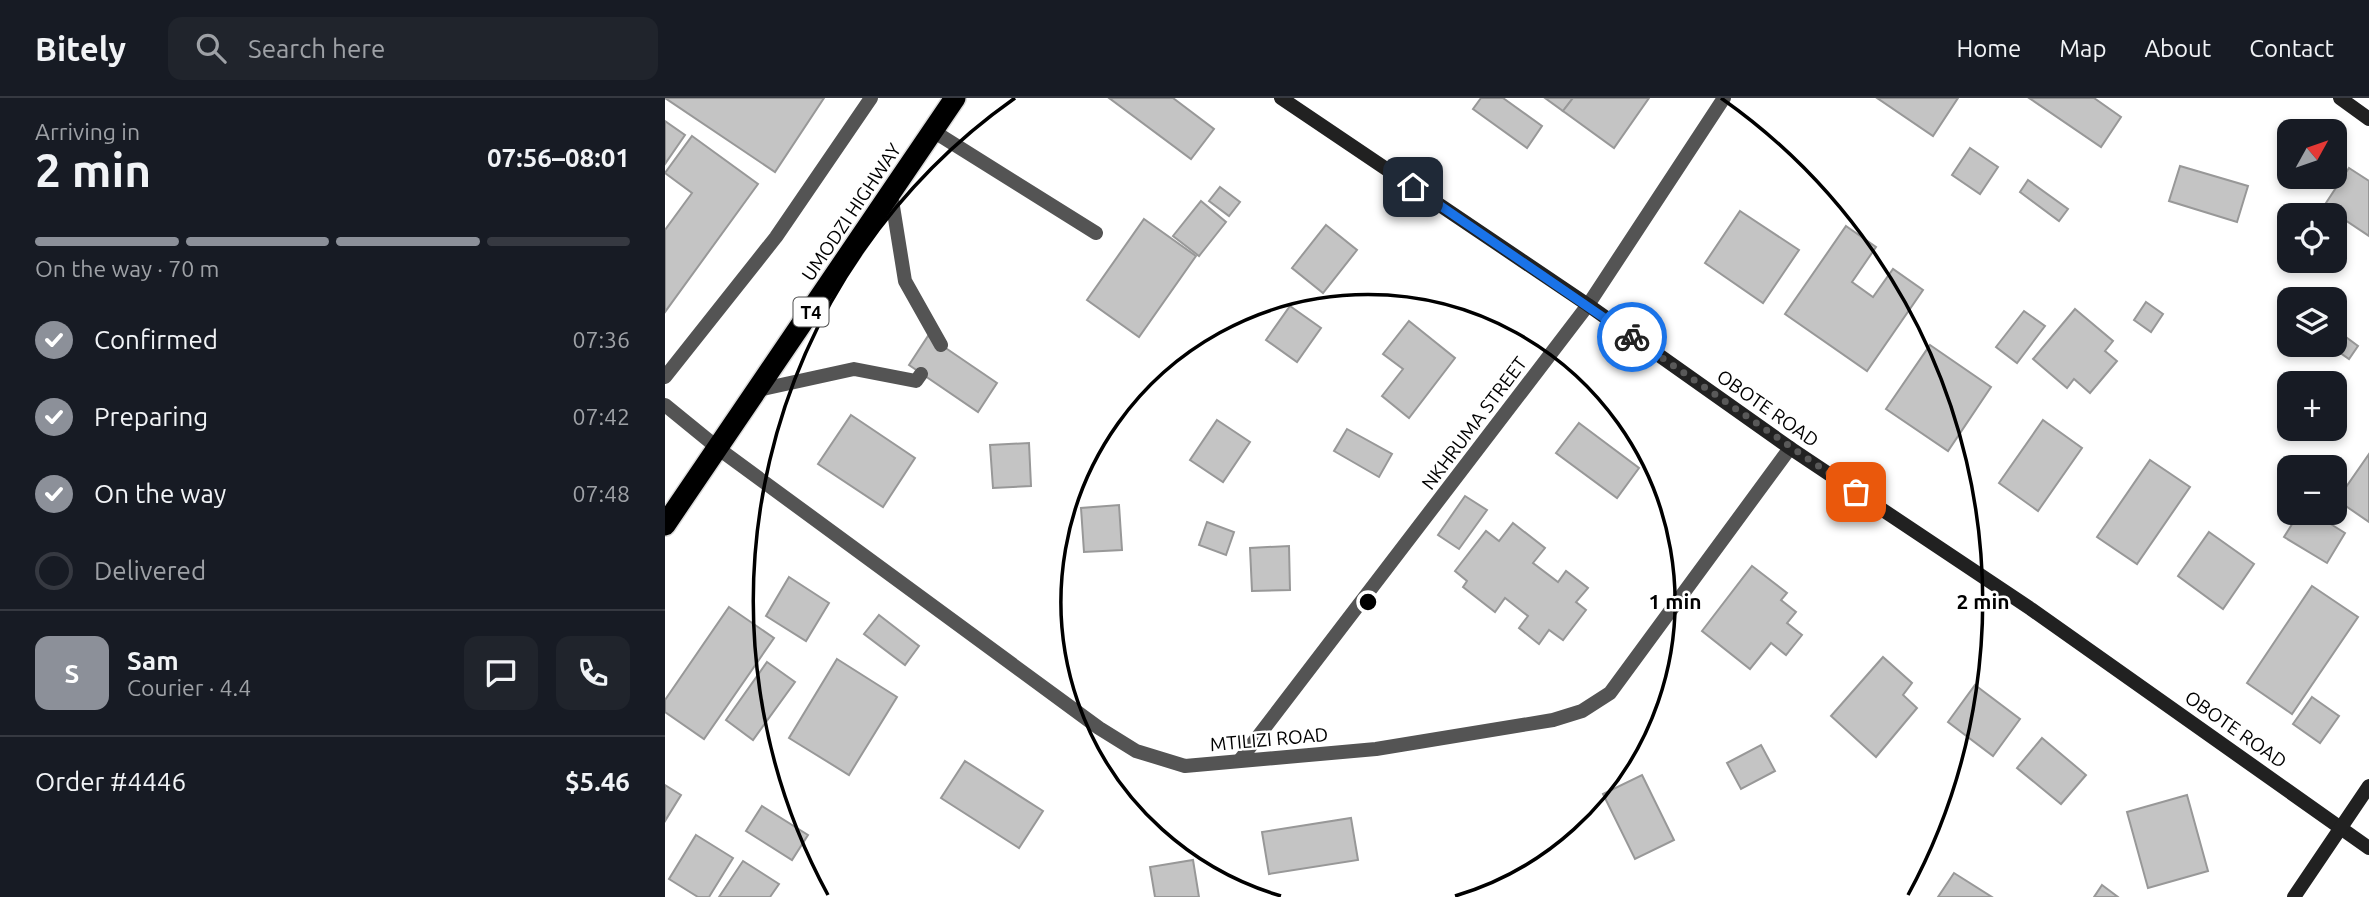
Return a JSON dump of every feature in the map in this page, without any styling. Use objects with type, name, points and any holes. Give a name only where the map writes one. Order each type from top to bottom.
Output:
[{"type":"highway","name":"UMODZI HIGHWAY","points":[[665,526],[955,98]]},
{"type":"street","points":[[665,377],[776,237],[871,98]]},
{"type":"street","name":"OBOTE ROAD","points":[[1281,98],[1588,305],[1790,448],[2031,609],[2369,848]]},
{"type":"street","name":"NKHRUMA STREET","points":[[1240,760],[1588,305],[1724,98]]},
{"type":"street","points":[[2340,98],[2369,119]]},
{"type":"street","points":[[933,131],[1096,233]]},
{"type":"street","points":[[891,194],[905,281],[941,345]]},
{"type":"street","points":[[758,390],[854,369],[916,381],[921,374]]},
{"type":"street","name":"MTILIZI ROAD","points":[[665,405],[719,449],[1117,739],[1136,751],[1185,766],[1376,749],[1553,720],[1582,711],[1610,693],[1790,448]]},
{"type":"street","points":[[2294,897],[2369,786]]},
{"type":"building","points":[[665,98],[824,98],[775,172]]},
{"type":"building","points":[[1109,98],[1173,98],[1214,129],[1191,159]]},
{"type":"building","points":[[1481,98],[1503,98],[1542,126],[1527,148],[1473,109]]},
{"type":"building","points":[[1545,98],[1573,98],[1563,111]]},
{"type":"building","points":[[1573,98],[1649,98],[1614,148],[1563,111]]},
{"type":"building","points":[[1877,98],[1958,98],[1933,136]]},
{"type":"building","points":[[2029,98],[2094,98],[2121,117],[2101,147]]},
{"type":"building","points":[[665,121],[685,135],[665,164]]},
{"type":"building","points":[[692,136],[758,184],[665,312],[665,230],[692,193],[665,173]]},
{"type":"building","points":[[1970,148],[1998,167],[1980,194],[1952,175]]},
{"type":"building","points":[[2180,166],[2248,186],[2237,222],[2169,201]]},
{"type":"building","points":[[2349,168],[2369,181],[2369,236],[2347,221],[2347,203],[2326,203],[2335,189],[2347,189]]},
{"type":"building","points":[[2028,180],[2068,209],[2059,221],[2020,192]]},
{"type":"building","points":[[1220,187],[1240,202],[1229,216],[1209,201]]},
{"type":"building","points":[[1201,201],[1226,222],[1199,256],[1173,236]]},
{"type":"building","points":[[1740,211],[1799,250],[1763,303],[1705,263]]},
{"type":"building","points":[[1144,219],[1196,256],[1139,337],[1087,300]]},
{"type":"building","points":[[1326,225],[1357,250],[1323,293],[1292,268]]},
{"type":"building","points":[[1846,226],[1876,247],[1852,282],[1873,297],[1893,269],[1923,290],[1867,371],[1785,314]]},
{"type":"building","points":[[2146,302],[2163,314],[2151,332],[2134,320]]},
{"type":"building","points":[[1290,306],[1321,328],[1297,362],[1266,340]]},
{"type":"building","points":[[2075,309],[2113,341],[2105,351],[2117,361],[2090,393],[2074,379],[2067,388],[2033,359]]},
{"type":"building","points":[[2024,311],[2045,326],[2017,363],[1996,347]]},
{"type":"building","points":[[1409,321],[1455,358],[1409,418],[1382,396],[1403,369],[1383,354]]},
{"type":"building","points":[[928,336],[997,383],[978,412],[909,365]]},
{"type":"building","points":[[2347,338],[2358,346],[2349,359],[2346,357]]},
{"type":"building","points":[[1930,345],[1991,387],[1948,451],[1886,409]]},
{"type":"building","points":[[851,415],[915,458],[883,507],[818,464]]},
{"type":"building","points":[[1217,420],[1250,442],[1223,482],[1190,460]]},
{"type":"building","points":[[2043,420],[2082,448],[2038,511],[1999,483]]},
{"type":"building","points":[[1579,423],[1639,468],[1617,498],[1556,453]]},
{"type":"building","points":[[1347,429],[1392,454],[1379,477],[1334,451]]},
{"type":"building","points":[[1029,443],[1031,486],[993,488],[990,445]]},
{"type":"building","points":[[2369,454],[2369,522],[2347,507],[2347,486]]},
{"type":"building","points":[[2150,460],[2190,487],[2137,564],[2097,537]]},
{"type":"building","points":[[1465,496],[1487,510],[1459,549],[1438,535]]},
{"type":"building","points":[[1119,505],[1122,550],[1084,552],[1081,508]]},
{"type":"building","points":[[1207,522],[1234,532],[1226,555],[1199,545]]},
{"type":"building","points":[[1513,523],[1545,548],[1533,563],[1558,582],[1566,571],[1588,588],[1576,602],[1586,610],[1563,640],[1549,630],[1539,644],[1519,628],[1528,616],[1505,598],[1495,612],[1463,587],[1467,581],[1455,571],[1486,531],[1499,541]]},
{"type":"building","points":[[2292,525],[2332,525],[2345,533],[2327,563],[2284,537]]},
{"type":"building","points":[[2209,532],[2254,564],[2223,609],[2178,576]]},
{"type":"building","points":[[1289,546],[1290,590],[1252,591],[1250,548]]},
{"type":"building","points":[[1752,566],[1787,593],[1781,600],[1796,612],[1787,623],[1802,635],[1786,655],[1771,643],[1750,669],[1702,631]]},
{"type":"building","points":[[789,577],[829,603],[806,641],[766,616]]},
{"type":"building","points":[[2312,586],[2358,617],[2292,714],[2247,683]]},
{"type":"building","points":[[729,607],[774,638],[704,739],[665,712],[665,700]]},
{"type":"building","points":[[879,615],[919,646],[905,665],[864,634]]},
{"type":"building","points":[[1883,657],[1912,683],[1903,695],[1917,708],[1876,757],[1831,716]]},
{"type":"building","points":[[837,659],[897,697],[849,775],[789,738]]},
{"type":"building","points":[[767,662],[795,682],[753,740],[726,720]]},
{"type":"building","points":[[1975,685],[2020,719],[1993,756],[1948,722]]},
{"type":"building","points":[[2312,697],[2339,716],[2320,743],[2293,724]]},
{"type":"building","points":[[2042,738],[2086,775],[2061,804],[2017,768]]},
{"type":"building","points":[[1761,745],[1775,771],[1741,789],[1727,763]]},
{"type":"building","points":[[965,761],[1043,811],[1019,848],[941,798]]},
{"type":"building","points":[[1642,775],[1674,840],[1635,859],[1603,794]]},
{"type":"building","points":[[665,785],[681,795],[665,821]]},
{"type":"building","points":[[2187,795],[2208,871],[2148,888],[2127,812]]},
{"type":"building","points":[[762,806],[808,835],[792,860],[746,831]]},
{"type":"building","points":[[1351,818],[1358,860],[1269,874],[1262,832]]},
{"type":"building","points":[[696,835],[733,858],[709,897],[698,897],[669,879]]},
{"type":"building","points":[[1193,860],[1199,897],[1155,897],[1150,867]]},
{"type":"building","points":[[743,861],[779,884],[770,897],[719,897]]},
{"type":"building","points":[[1954,873],[1992,897],[1938,897]]},
{"type":"building","points":[[2102,885],[2118,897],[2094,897]]},
{"type":"way so far","points":[[1632,337],[1856,492]]},
{"type":"route","points":[[1413,187],[1632,337]]}]
